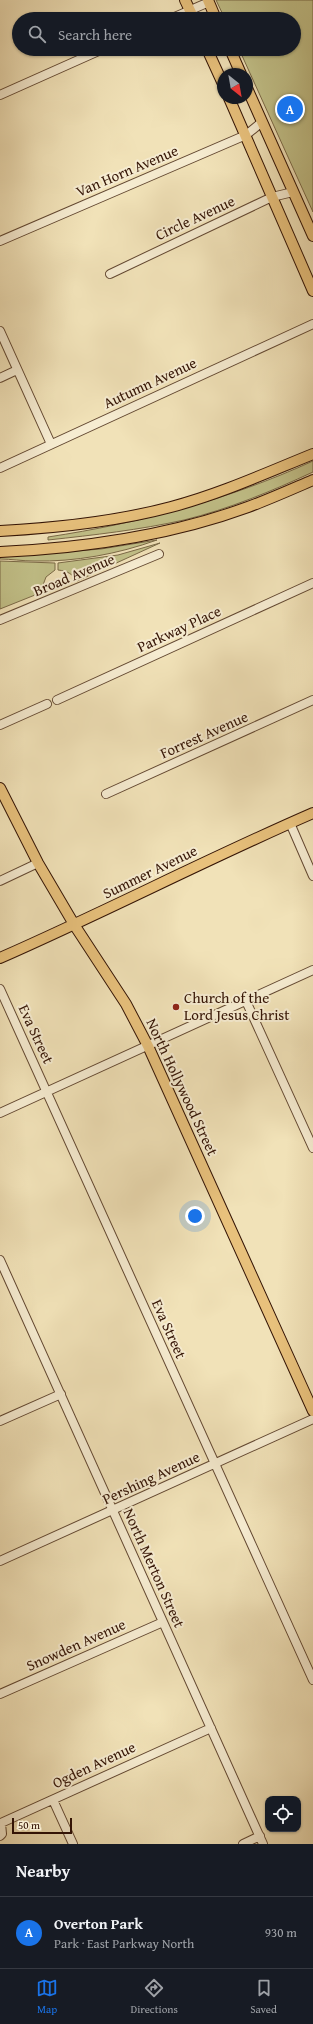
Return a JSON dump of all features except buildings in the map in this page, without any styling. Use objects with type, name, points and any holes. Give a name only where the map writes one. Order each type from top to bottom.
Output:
[{"type":"main road","points":[[185,0],[191,12]]},
{"type":"main road","points":[[208,1],[213,12]]},
{"type":"main road","points":[[210,56],[217,71]]},
{"type":"main road","points":[[233,56],[238,68]]},
{"type":"main road","points":[[253,102],[313,236]]},
{"type":"main road","points":[[232,104],[313,290]]},
{"type":"main road","points":[[0,531],[55,528],[108,520],[171,507],[214,493],[313,454]]},
{"type":"main road","points":[[0,552],[65,548],[128,538],[196,523],[248,507],[313,480]]},
{"type":"main road","name":"North Hollywood Street","points":[[0,788],[38,863],[75,926],[123,998],[148,1046],[313,1411]]},
{"type":"main road","name":"Summer Avenue","points":[[0,958],[75,926],[160,882],[313,813]]},
{"type":"street","points":[[195,12],[208,1]]},
{"type":"street","points":[[0,95],[87,56]]},
{"type":"street","name":"Van Horn Avenue","points":[[0,240],[246,135],[262,122]]},
{"type":"street","name":"Circle Avenue","points":[[110,274],[272,197],[293,192]]},
{"type":"street","name":"Autumn Avenue","points":[[0,468],[313,324]]},
{"type":"street","points":[[0,331],[51,444]]},
{"type":"street","points":[[0,378],[17,370]]},
{"type":"street","name":"Broad Avenue","points":[[0,620],[159,554]]},
{"type":"street","name":"Parkway Place","points":[[57,700],[313,583]]},
{"type":"street","name":"Forrest Avenue","points":[[106,794],[313,700]]},
{"type":"street","points":[[0,725],[47,704]]},
{"type":"street","points":[[290,823],[313,876]]},
{"type":"street","points":[[0,880],[38,863]]},
{"type":"street","points":[[0,1113],[313,970]]},
{"type":"street","name":"Eva Street","points":[[0,989],[313,1680]]},
{"type":"street","points":[[246,1001],[313,1148]]},
{"type":"street","name":"North Merton Street","points":[[1,1265],[114,1511],[261,1840]]},
{"type":"street","points":[[0,1421],[61,1394]]},
{"type":"street","name":"Pershing Avenue","points":[[0,1561],[114,1511],[313,1419]]},
{"type":"street","name":"Snowden Avenue","points":[[0,1694],[163,1622]]},
{"type":"street","name":"Ogden Avenue","points":[[0,1836],[2,1834],[1,1822],[211,1728]]},
{"type":"street","points":[[53,1800],[73,1844]]},
{"type":"street","points":[[242,1844],[261,1840]]},
{"type":"shaded area","points":[[216,0],[313,0],[313,212],[253,80],[253,68],[248,68],[242,56],[301,56],[301,12],[222,12]]},
{"type":"shaded area","points":[[313,461],[313,472],[250,499],[201,516],[167,524],[48,540],[48,537],[116,525],[183,508],[249,487]]},
{"type":"shaded area","points":[[157,540],[112,553],[65,560],[30,561],[0,559],[0,557],[101,549]]},
{"type":"shaded area","points":[[160,543],[77,581],[69,573],[58,570],[58,563],[118,555]]},
{"type":"shaded area","points":[[0,561],[55,563],[55,570],[46,577],[40,593],[0,609]]},
{"type":"place","name":"Overton Park","points":[[290,109]]},
{"type":"place","name":"Church of the Lord Jesus Christ","points":[[176,1007]]}]
